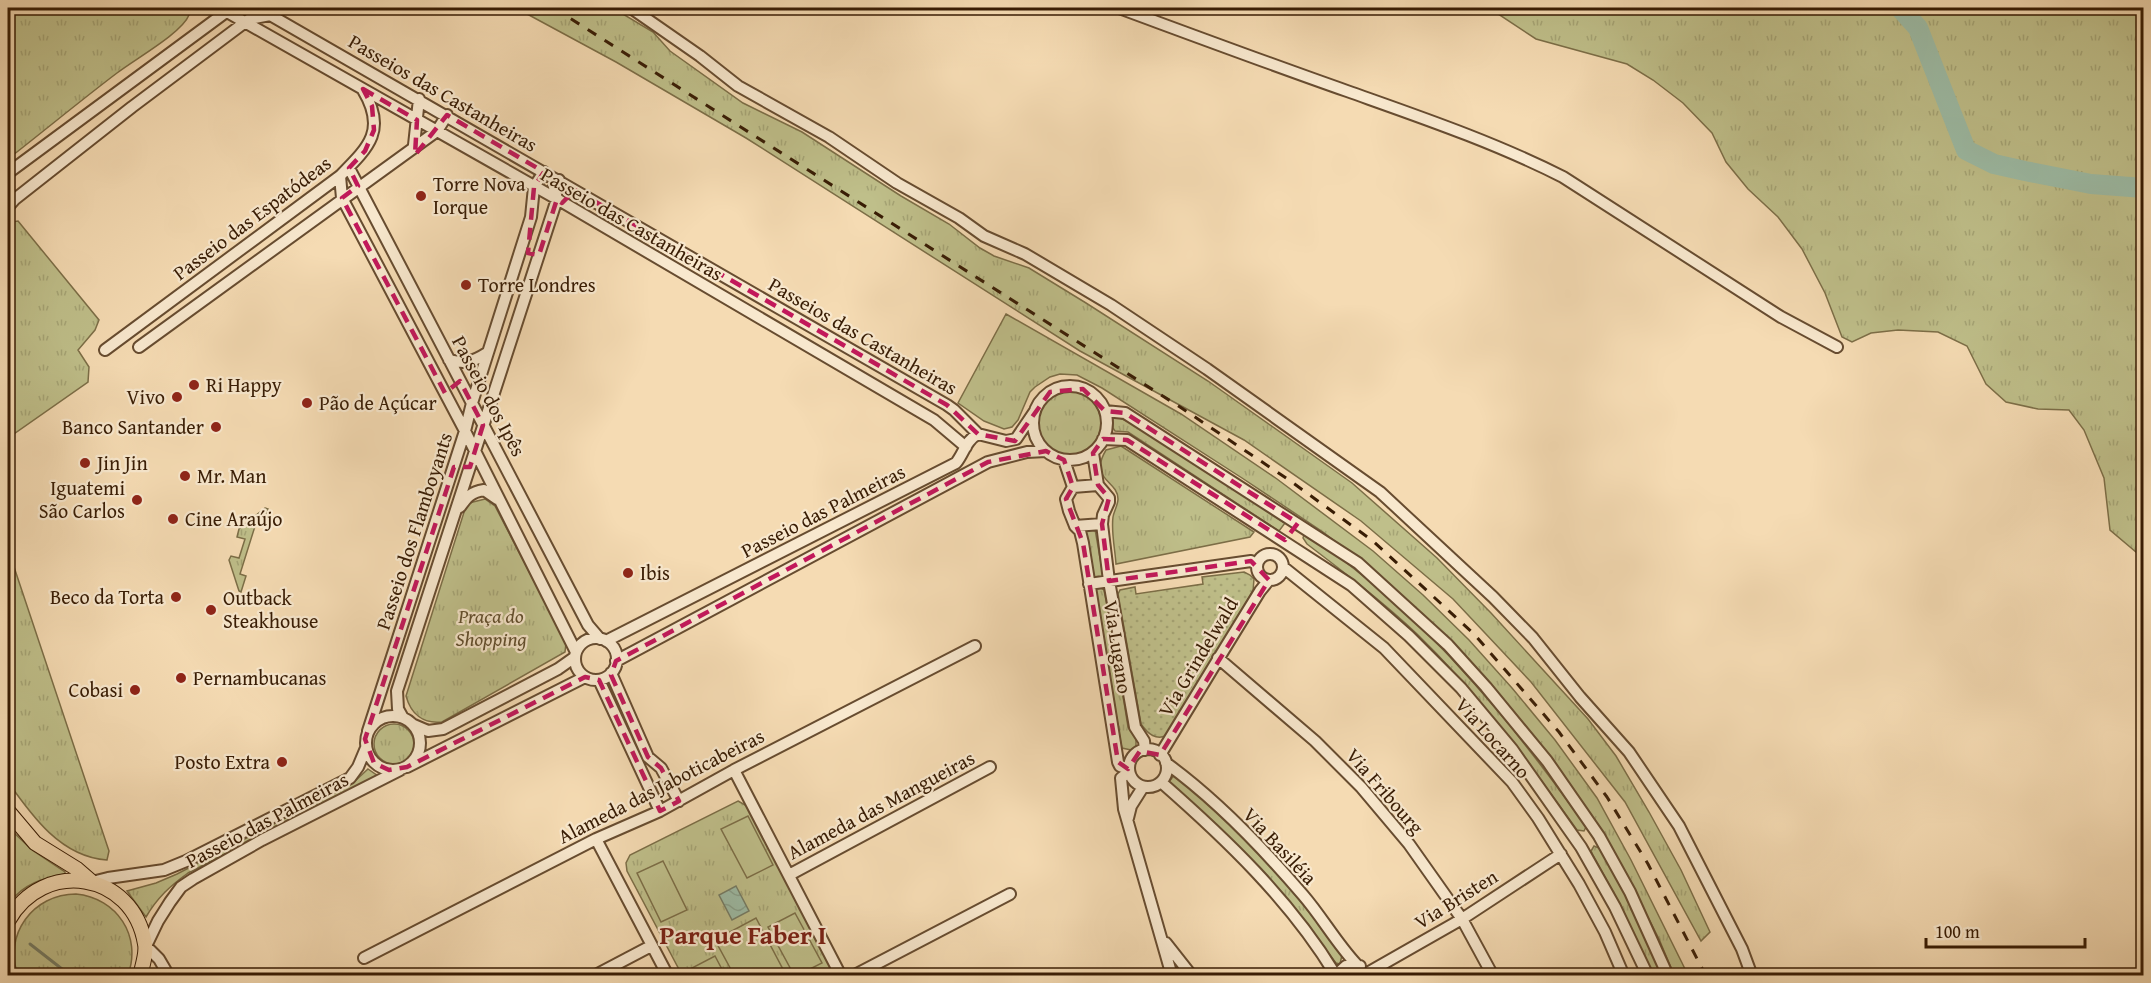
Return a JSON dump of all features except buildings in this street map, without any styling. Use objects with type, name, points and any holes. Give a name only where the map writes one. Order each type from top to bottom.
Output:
[{"type":"main road","points":[[8,811],[35,843],[77,869],[92,882],[109,890],[126,904],[138,922],[146,946],[140,975]]},
{"type":"main road","points":[[8,921],[22,900],[43,886],[67,880],[92,882]]},
{"type":"street","name":"Passeios das Castanheiras","points":[[258,8],[947,405],[978,434]]},
{"type":"street","points":[[631,8],[700,56],[738,86],[828,137],[897,183],[959,218],[984,236],[1025,254],[1111,305],[1380,492],[1494,597],[1533,638],[1580,697],[1629,752],[1679,826],[1742,949],[1752,975]]},
{"type":"street","points":[[1119,8],[1426,119],[1540,165],[1563,177],[1781,317],[1837,347]]},
{"type":"street","points":[[8,173],[223,10]]},
{"type":"street","name":"Passeio das Castanheiras","points":[[223,10],[437,130],[934,420],[964,451]]},
{"type":"street","points":[[8,207],[15,199],[132,107],[244,22],[270,15]]},
{"type":"street","name":"Passeio das Espatódeas","points":[[105,350],[349,168],[365,151],[374,130],[372,106],[363,89]]},
{"type":"street","points":[[392,106],[401,89]]},
{"type":"street","points":[[414,145],[419,99]]},
{"type":"street","points":[[437,130],[447,115]]},
{"type":"street","name":"Passeio das Espatódeas","points":[[139,347],[437,130]]},
{"type":"street","name":"Passeio dos Ipês","points":[[349,168],[588,625],[603,640]]},
{"type":"street","name":"Passeio dos Flamboyants","points":[[368,731],[454,467],[487,353],[531,217],[534,187],[544,172]]},
{"type":"street","points":[[340,176],[342,198]]},
{"type":"street","name":"Passeio dos Flamboyants","points":[[403,718],[398,709],[397,691],[548,225],[561,202],[554,187],[559,180]]},
{"type":"street","points":[[561,202],[575,190]]},
{"type":"street","name":"Passeio dos Ipês","points":[[342,198],[476,451],[575,655]]},
{"type":"street","points":[[531,217],[548,225]]},
{"type":"street","points":[[369,250],[387,240]]},
{"type":"street","points":[[424,352],[443,348]]},
{"type":"street","points":[[449,360],[465,363],[476,361],[487,353]]},
{"type":"street","points":[[481,375],[488,378],[500,374]]},
{"type":"street","points":[[445,393],[460,381]]},
{"type":"street","points":[[978,434],[1012,441],[1019,436],[1039,404],[1050,392],[1066,387],[1075,387],[1090,393],[1101,403],[1105,411],[1107,426],[1103,439],[1093,453],[1077,460],[1064,460],[1046,451],[1034,434],[1035,411]]},
{"type":"street","points":[[934,420],[940,416],[947,405]]},
{"type":"street","points":[[1105,411],[1125,413],[1358,563],[1448,645],[1547,761],[1599,836],[1630,892],[1668,975]]},
{"type":"street","name":"Passeio das Palmeiras","points":[[603,640],[956,463],[970,438],[978,434]]},
{"type":"street","points":[[1103,439],[1127,440],[1285,540],[1351,585],[1383,611],[1461,688],[1512,749],[1581,847],[1615,907],[1648,975]]},
{"type":"street","points":[[964,451],[974,461],[988,462]]},
{"type":"street","name":"Passeio das Palmeiras","points":[[616,661],[988,462],[1026,452],[1046,451]]},
{"type":"street","name":"Via Lugano","points":[[1093,453],[1098,485],[1110,502],[1103,515],[1102,524],[1109,581],[1134,727],[1144,741],[1144,750]]},
{"type":"street","name":"Via Lugano","points":[[1064,460],[1073,487],[1066,499],[1075,526],[1080,531],[1118,762],[1128,771]]},
{"type":"street","points":[[454,467],[463,466],[468,472]]},
{"type":"street","points":[[489,478],[506,468]]},
{"type":"street","points":[[1073,487],[1098,485]]},
{"type":"street","points":[[454,515],[468,496],[475,491],[484,490],[502,503]]},
{"type":"street","points":[[1285,540],[1298,523]]},
{"type":"street","points":[[1075,526],[1102,524]]},
{"type":"street","points":[[1089,584],[1251,561],[1256,564],[1259,574],[1269,580],[1277,578],[1283,567],[1278,556],[1270,554],[1262,556],[1256,564]]},
{"type":"street","name":"Via Locarno","points":[[1283,567],[1384,648],[1512,782],[1561,855],[1605,932],[1624,975]]},
{"type":"street","name":"Via Grindelwald","points":[[1163,759],[1218,658],[1269,580]]},
{"type":"street","points":[[414,726],[421,743],[415,760],[404,768],[389,770],[374,763],[366,748],[368,731],[380,718],[389,716],[403,718],[414,726],[428,730],[443,729],[558,669],[575,655],[583,642],[594,638],[603,640],[614,649],[616,661],[611,674],[599,680],[585,677],[577,669],[575,655]]},
{"type":"street","name":"Alameda das Jaboticabeiras","points":[[364,958],[596,839],[660,811],[734,770],[975,646]]},
{"type":"street","name":"Via Fribourg","points":[[1218,658],[1315,741],[1361,787],[1409,844],[1462,919],[1493,975]]},
{"type":"street","points":[[611,674],[648,757],[661,768],[679,801]]},
{"type":"street","name":"Passeio das Palmeiras","points":[[146,946],[170,902],[181,887],[193,879],[262,840],[585,677]]},
{"type":"street","points":[[599,680],[660,811]]},
{"type":"street","name":"Passeio das Palmeiras","points":[[92,882],[164,870],[186,861],[350,778],[358,767],[366,748]]},
{"type":"street","points":[[1144,750],[1156,751],[1163,759],[1166,771],[1161,782],[1155,785],[1143,787],[1134,781],[1128,771],[1129,762],[1135,754],[1144,750]]},
{"type":"street","points":[[637,763],[648,757]]},
{"type":"street","name":"Via Basiléia","points":[[1163,759],[1207,796],[1275,864],[1357,965]]},
{"type":"street","name":"Alameda das Mangueiras","points":[[789,875],[990,767]]},
{"type":"street","points":[[734,770],[841,975]]},
{"type":"street","points":[[1128,771],[1121,778],[1122,799],[1172,975]]},
{"type":"street","name":"Via Basiléia","points":[[1161,782],[1201,817],[1262,878],[1301,923],[1335,975]]},
{"type":"street","points":[[1128,819],[1131,806],[1143,787]]},
{"type":"street","points":[[1581,847],[1599,836]]},
{"type":"street","points":[[596,839],[668,975]]},
{"type":"street","name":"Via Bristen","points":[[1370,974],[1462,919],[1561,855]]},
{"type":"street","points":[[853,975],[1010,894]]},
{"type":"street","points":[[1163,941],[1192,975]]},
{"type":"street","points":[[146,946],[159,959],[169,975]]},
{"type":"street","points":[[594,975],[651,946]]},
{"type":"street","points":[[1335,975],[1346,966],[1357,965],[1370,974]]},
{"type":"highlighted area","points":[[363,89],[417,120],[415,155],[447,115],[544,172],[534,187],[528,253],[539,255],[557,199],[562,203],[575,190],[947,405],[978,434],[1015,441],[1050,392],[1083,389],[1105,411],[1125,413],[1298,523],[1285,540],[1127,440],[1103,439],[1093,453],[1098,485],[1109,498],[1102,524],[1109,581],[1251,561],[1269,580],[1160,755],[1140,751],[1128,769],[1118,762],[1083,543],[1066,499],[1073,487],[1064,460],[1046,451],[988,462],[616,661],[611,675],[648,757],[661,768],[679,801],[660,811],[599,680],[585,677],[407,767],[389,770],[374,763],[365,739],[454,467],[470,467],[483,425],[460,381],[445,393],[342,198],[358,186],[349,168],[365,151],[374,130],[372,106]]},
{"type":"green space","points":[[8,8],[184,8],[189,15],[168,38],[117,73],[8,159]]},
{"type":"green space","points":[[516,8],[613,8],[653,32],[670,51],[743,103],[802,132],[949,224],[980,248],[994,256],[1029,268],[1086,303],[1208,381],[1352,483],[1437,558],[1588,719],[1616,756],[1649,812],[1681,870],[1710,932],[1701,941],[1625,802],[1531,682],[1453,599],[1361,521],[1244,440],[1080,351],[746,138],[616,62]]},
{"type":"green space","points":[[1489,8],[2143,8],[2143,558],[2110,530],[2104,478],[2084,430],[2069,410],[2038,409],[2006,402],[1986,384],[1967,346],[1938,332],[1898,330],[1871,333],[1852,342],[1842,337],[1825,293],[1802,249],[1778,217],[1748,189],[1726,162],[1712,133],[1683,103],[1627,64],[1536,39]]},
{"type":"green space","points":[[18,221],[99,320],[95,330],[78,350],[89,367],[88,382],[8,438],[8,226]]},
{"type":"green space","points":[[1006,314],[1181,414],[1277,479],[1373,551],[1423,595],[1469,640],[1512,688],[1555,740],[1597,798],[1631,860],[1688,975],[1674,975],[1659,939],[1628,878],[1455,646],[1367,566],[1323,532],[1242,478],[1102,388],[1077,375],[1060,374],[1050,377],[1035,387],[1030,392],[1018,420],[1012,427],[1004,429],[984,421],[958,403]]},
{"type":"green space","points":[[1063,391],[1075,391],[1092,400],[1099,411],[1101,423],[1099,435],[1092,446],[1075,455],[1063,455],[1051,450],[1042,441],[1037,429],[1037,417],[1042,405],[1051,396]]},
{"type":"green space","points":[[1116,417],[1134,423],[1285,523],[1279,531],[1128,432],[1115,431],[1113,419]]},
{"type":"green space","points":[[1121,446],[1254,532],[1250,537],[1116,564],[1113,522],[1118,499],[1117,493],[1105,479],[1100,468],[1106,450]]},
{"type":"green space","name":"Praça do Shopping","points":[[485,499],[495,506],[566,643],[565,652],[442,722],[429,721],[415,713],[406,696],[465,509],[469,503]]},
{"type":"green space","points":[[265,508],[268,509],[263,524],[256,523],[240,574],[246,576],[241,592],[229,560],[231,556],[239,558],[245,539],[237,537],[239,529]]},
{"type":"green space","points":[[1095,529],[1102,580],[1093,579],[1086,533],[1086,530]]},
{"type":"green space","points":[[1308,533],[1390,598],[1451,658],[1542,767],[1585,825],[1584,831],[1577,830],[1502,728],[1461,680],[1417,634],[1391,611],[1307,544],[1303,538]]},
{"type":"green space","points":[[8,549],[109,851],[107,860],[76,851],[49,833],[8,782]]},
{"type":"green space","points":[[1244,572],[1254,579],[1253,591],[1168,735],[1153,736],[1141,724],[1118,594],[1120,590],[1135,587],[1136,594],[1203,584],[1202,577]]},
{"type":"green space","points":[[1095,587],[1104,590],[1128,727],[1136,739],[1136,746],[1131,750],[1122,748],[1121,744]]},
{"type":"green space","points":[[394,724],[402,725],[408,730],[413,736],[413,752],[408,758],[402,763],[394,764],[386,763],[380,758],[375,752],[374,744],[375,736],[380,730],[386,725]]},
{"type":"green space","points":[[368,769],[378,776],[188,873],[164,893],[146,917],[127,891],[177,874],[353,783]]},
{"type":"green space","points":[[1175,774],[1221,815],[1285,882],[1342,955],[1340,964],[1336,963],[1309,928],[1168,783]]},
{"type":"green space","points":[[738,801],[747,806],[830,964],[830,975],[682,975],[627,871],[626,863],[630,855]]},
{"type":"green space","points":[[748,816],[773,865],[747,878],[721,829]]},
{"type":"green space","points":[[8,827],[32,850],[65,872],[65,874],[28,886],[10,902]]},
{"type":"green space","points":[[1594,846],[1599,848],[1629,901],[1662,975],[1653,975],[1621,906],[1591,851]]},
{"type":"green space","points":[[663,861],[687,910],[661,922],[637,873]]},
{"type":"green space","points":[[76,894],[91,897],[103,903],[123,921],[132,946],[128,975],[18,975],[14,960],[15,945],[18,932],[25,920],[47,901]]},
{"type":"green space","points":[[795,913],[822,963],[798,975],[794,975],[768,927]]},
{"type":"green space","points":[[756,918],[786,975],[734,975],[715,940]]},
{"type":"green space","points":[[715,956],[725,975],[690,975],[688,970]]},
{"type":"water","points":[[736,886],[749,911],[732,920],[719,895]]},
{"type":"waterway","points":[[1900,8],[1918,28],[1966,150],[1994,164],[2025,171],[2091,184],[2144,188]]},
{"type":"waterway","points":[[30,944],[71,976]]},
{"type":"railway","points":[[554,8],[1180,407],[1289,480],[1373,541],[1474,634],[1559,732],[1607,797],[1648,864],[1706,976]]},
{"type":"place","name":"Torre Nova Iorque","points":[[421,196]]},
{"type":"place","name":"Torre Londres","points":[[466,285]]},
{"type":"place","name":"Ri Happy","points":[[194,385]]},
{"type":"place","name":"Vivo","points":[[177,397]]},
{"type":"place","name":"Pão de Açúcar","points":[[307,403]]},
{"type":"place","name":"Banco Santander","points":[[216,427]]},
{"type":"place","name":"Jin Jin","points":[[85,463]]},
{"type":"place","name":"Mr. Man","points":[[185,476]]},
{"type":"place","name":"Iguatemi São Carlos","points":[[137,500]]},
{"type":"place","name":"Cine Araújo","points":[[173,519]]},
{"type":"place","name":"Ibis","points":[[628,573]]},
{"type":"place","name":"Beco da Torta","points":[[176,597]]},
{"type":"place","name":"Outback Steakhouse","points":[[211,610]]},
{"type":"place","name":"Pernambucanas","points":[[181,678]]},
{"type":"place","name":"Cobasi","points":[[135,690]]},
{"type":"place","name":"Posto Extra","points":[[282,762]]},
{"type":"district","name":"Parque Faber I","points":[[743,935]]}]
